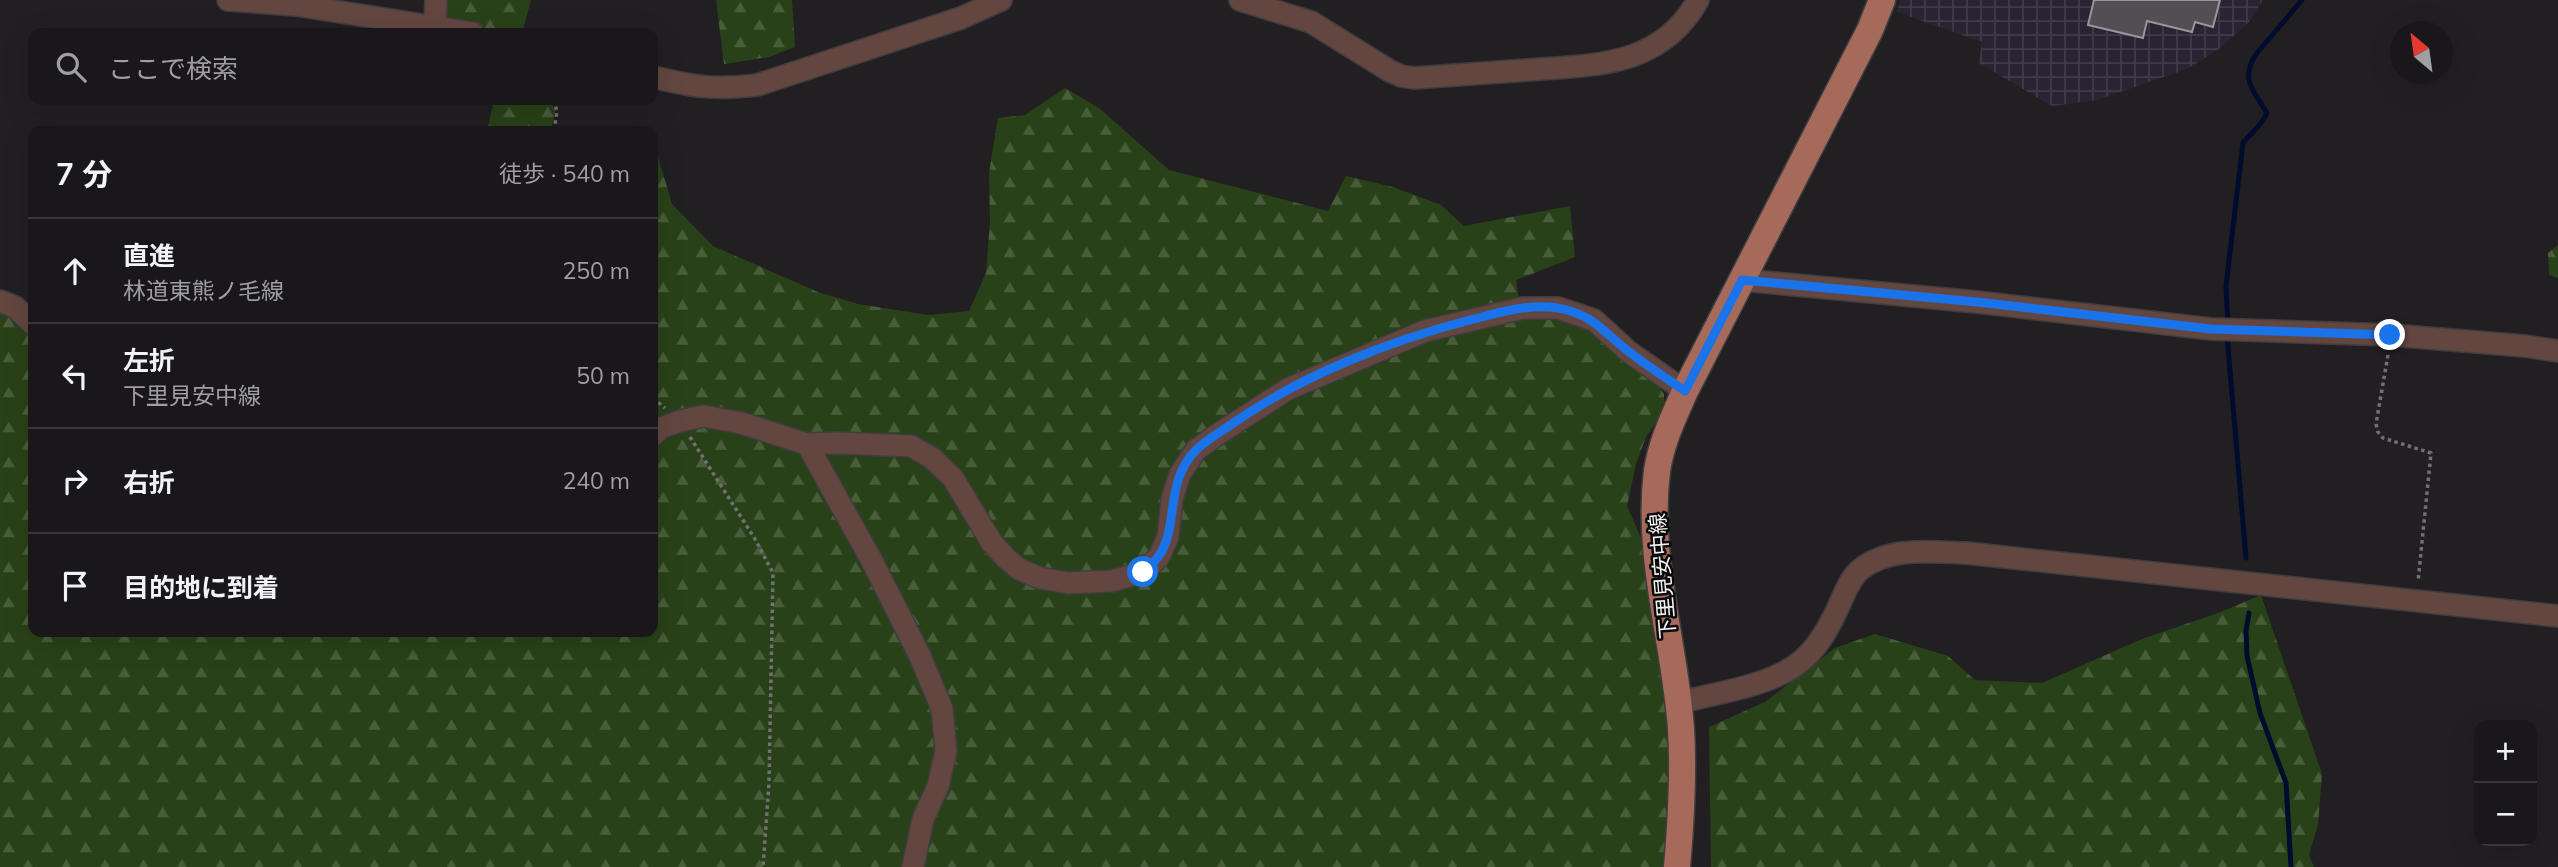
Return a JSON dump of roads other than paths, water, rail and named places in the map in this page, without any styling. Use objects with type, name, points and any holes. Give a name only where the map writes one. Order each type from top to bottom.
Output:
[{"type":"main road","name":"下里見安中線","points":[[1677,867],[1683,804],[1678,703],[1655,524],[1658,469],[1669,429],[1685,391],[1870,30],[1882,0]]},
{"type":"street","points":[[228,0],[296,5],[446,28]]},
{"type":"street","points":[[435,26],[436,0]]},
{"type":"street","points":[[658,78],[697,88],[726,89],[757,85],[961,18],[1001,0]]},
{"type":"street","points":[[1240,0],[1311,22],[1390,71],[1414,78],[1605,65],[1646,51],[1667,37],[1684,21],[1698,0]]},
{"type":"street","points":[[1742,280],[1977,302],[2211,329],[2390,335],[2558,351]]},
{"type":"street","points":[[0,301],[15,307],[28,319]]},
{"type":"street","points":[[658,431],[680,421],[703,416],[741,423],[807,444],[911,446],[932,458],[953,478],[992,543],[1019,569],[1040,578],[1068,583],[1112,581],[1143,572],[1159,557],[1168,537],[1172,499],[1180,474],[1196,450],[1244,415],[1288,389],[1425,331],[1523,309],[1558,308],[1594,320],[1629,352],[1685,391]]},
{"type":"street","points":[[807,444],[878,571],[920,656],[942,709],[946,751],[938,786],[923,819],[912,867]]},
{"type":"street","points":[[1678,703],[1770,679],[1800,663],[1826,634],[1845,592],[1860,570],[1882,558],[1908,552],[1966,553],[2558,616]]},
{"type":"waterway","points":[[2228,325],[2226,286],[2243,143],[2267,113],[2250,84],[2249,70],[2257,53],[2302,0]]},
{"type":"waterway","points":[[2227,335],[2246,558]]},
{"type":"waterway","points":[[2249,613],[2246,631],[2247,656],[2260,713],[2286,783],[2291,867]]}]
